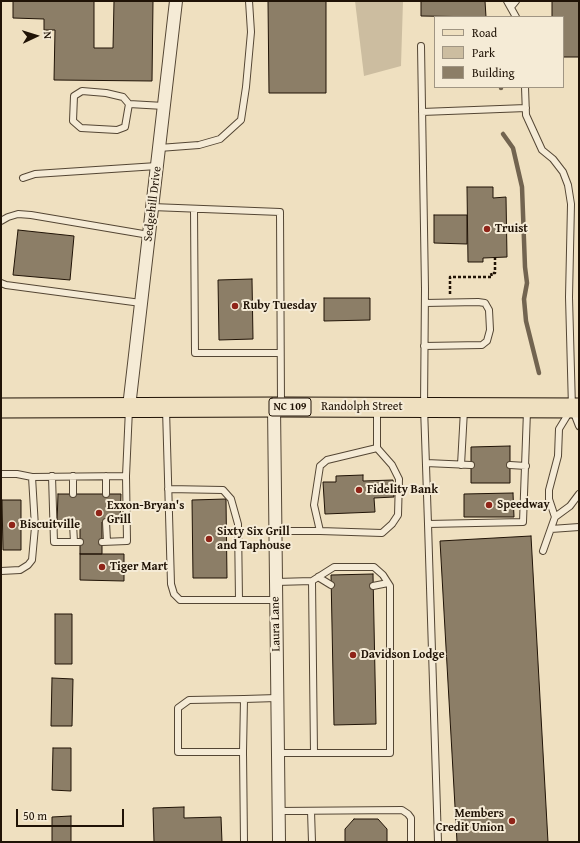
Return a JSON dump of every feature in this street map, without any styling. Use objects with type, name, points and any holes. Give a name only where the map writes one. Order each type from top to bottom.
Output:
[{"type":"main road","name":"Randolph Street","points":[[1,408],[576,408]]},
{"type":"street","name":"Sedgehill Drive","points":[[129,408],[176,1]]},
{"type":"street","name":"Laura Lane","points":[[278,407],[276,600],[279,842]]},
{"type":"lane","points":[[159,148],[198,145],[220,139],[241,120],[246,87],[251,32],[249,1]]},
{"type":"lane","points":[[507,1],[516,16]]},
{"type":"lane","points":[[511,7],[516,1]]},
{"type":"lane","points":[[421,46],[425,303],[424,407],[438,842]]},
{"type":"lane","points":[[525,88],[526,115],[542,150],[553,159],[563,172],[568,185],[571,204],[569,297],[576,408],[579,426]]},
{"type":"lane","points":[[128,104],[125,127],[117,130],[80,128],[73,121],[74,96],[82,91],[106,93],[122,97],[128,104],[164,106]]},
{"type":"lane","points":[[422,112],[526,108]]},
{"type":"lane","points":[[23,178],[35,174],[157,166]]},
{"type":"lane","points":[[152,207],[280,212],[280,353],[278,407]]},
{"type":"lane","points":[[194,209],[195,353],[280,353]]},
{"type":"lane","points":[[1,221],[18,214],[31,215],[149,235]]},
{"type":"lane","points":[[1,283],[6,285],[141,304]]},
{"type":"lane","points":[[424,346],[482,345],[487,341],[490,330],[489,310],[485,303],[425,303]]},
{"type":"lane","points":[[166,407],[172,584],[174,594],[180,600],[276,600]]},
{"type":"lane","points":[[276,531],[382,533],[392,524],[398,515],[399,479],[392,466],[377,448],[377,407]]},
{"type":"lane","points":[[106,522],[105,542],[127,541],[126,476],[129,408]]},
{"type":"lane","points":[[461,465],[464,408]]},
{"type":"lane","points":[[428,524],[523,522],[528,408]]},
{"type":"lane","points":[[555,517],[549,499],[549,490],[558,456],[559,430],[576,408]]},
{"type":"lane","points":[[320,531],[314,505],[320,466],[327,460],[377,448]]},
{"type":"lane","points":[[426,464],[471,465]]},
{"type":"lane","points":[[510,464],[526,466]]},
{"type":"lane","points":[[1,474],[32,476],[126,476]]},
{"type":"lane","points":[[1,571],[20,570],[28,565],[32,560],[35,527],[32,476]]},
{"type":"lane","points":[[52,476],[54,542],[77,542],[73,524]]},
{"type":"lane","points":[[73,476],[73,494]]},
{"type":"lane","points":[[106,476],[106,494]]},
{"type":"lane","points":[[168,489],[223,490],[231,499],[238,524],[239,600]]},
{"type":"lane","points":[[544,551],[555,517],[570,506],[579,494]]},
{"type":"lane","points":[[551,529],[579,527]]},
{"type":"lane","points":[[276,582],[312,581],[334,567],[374,567],[390,586],[390,753],[278,753]]},
{"type":"lane","points":[[318,577],[331,585]]},
{"type":"lane","points":[[312,581],[314,753]]},
{"type":"lane","points":[[373,586],[388,583]]},
{"type":"lane","points":[[243,752],[178,752],[178,708],[189,700],[277,698]]},
{"type":"lane","points":[[244,699],[244,842]]},
{"type":"lane","points":[[278,811],[402,810],[411,818],[411,842]]},
{"type":"lane","points":[[311,811],[312,842]]},
{"type":"path","points":[[450,302],[450,277],[492,277],[491,273],[495,273],[494,257]]},
{"type":"green space","points":[[355,1],[403,1],[401,66],[364,76]]},
{"type":"building","points":[[13,1],[94,1],[94,48],[113,48],[114,1],[153,1],[152,81],[54,80],[55,30],[44,30],[44,19],[13,18]]},
{"type":"building","points":[[268,1],[326,1],[326,93],[269,93]]},
{"type":"building","points":[[421,1],[485,1],[486,16],[421,16]]},
{"type":"building","points":[[552,1],[579,1],[579,57],[564,57],[564,16],[552,16]]},
{"type":"building","name":"Truist","points":[[467,187],[493,187],[493,198],[506,197],[507,257],[483,258],[483,262],[468,262]]},
{"type":"building","points":[[434,215],[467,215],[467,244],[434,243]]},
{"type":"building","points":[[18,230],[74,236],[70,280],[13,275]]},
{"type":"building","name":"Ruby Tuesday","points":[[252,279],[253,339],[219,340],[218,280]]},
{"type":"building","points":[[324,298],[370,298],[370,320],[324,321]]},
{"type":"building","points":[[510,446],[510,483],[471,483],[471,447]]},
{"type":"building","name":"Fidelity Bank","points":[[363,475],[363,481],[393,480],[394,497],[374,498],[375,512],[325,514],[323,482],[336,482],[336,476]]},
{"type":"building","name":"Speedway","points":[[513,493],[514,517],[464,517],[464,494]]},
{"type":"building","points":[[58,494],[121,494],[120,522],[102,522],[102,554],[80,554],[80,524],[57,524]]},
{"type":"building","name":"Sixty Six Grill and Taphouse","points":[[226,499],[227,578],[193,578],[192,500]]},
{"type":"building","name":"Biscuitville","points":[[2,500],[21,500],[21,550],[3,550]]},
{"type":"building","points":[[531,536],[548,842],[457,842],[440,541]]},
{"type":"building","name":"Tiger Mart","points":[[80,554],[124,554],[124,581],[80,580]]},
{"type":"building","name":"Davidson Lodge","points":[[373,574],[376,724],[334,725],[331,575]]},
{"type":"building","points":[[55,614],[72,614],[72,664],[55,664]]},
{"type":"building","points":[[52,678],[73,679],[72,726],[51,726]]},
{"type":"building","points":[[53,748],[71,748],[71,791],[52,790]]},
{"type":"building","points":[[184,807],[184,818],[221,817],[222,842],[154,842],[153,808]]},
{"type":"building","points":[[71,816],[71,842],[52,842],[52,817]]},
{"type":"building","points":[[354,819],[378,819],[387,829],[387,842],[345,842],[345,829]]},
{"type":"waterway","points":[[503,134],[513,148],[522,187],[527,283],[524,299],[526,321],[539,373]]},
{"type":"place","name":"Truist","points":[[487,229]]},
{"type":"place","name":"Ruby Tuesday","points":[[235,306]]},
{"type":"place","name":"Fidelity Bank","points":[[359,490]]},
{"type":"place","name":"Speedway","points":[[489,505]]},
{"type":"place","name":"Exxon-Bryan's Grill","points":[[99,513]]},
{"type":"place","name":"Biscuitville","points":[[12,525]]},
{"type":"place","name":"Sixty Six Grill and Taphouse","points":[[209,539]]},
{"type":"place","name":"Tiger Mart","points":[[102,567]]},
{"type":"place","name":"Davidson Lodge","points":[[353,655]]},
{"type":"place","name":"Members Credit Union","points":[[512,821]]}]
